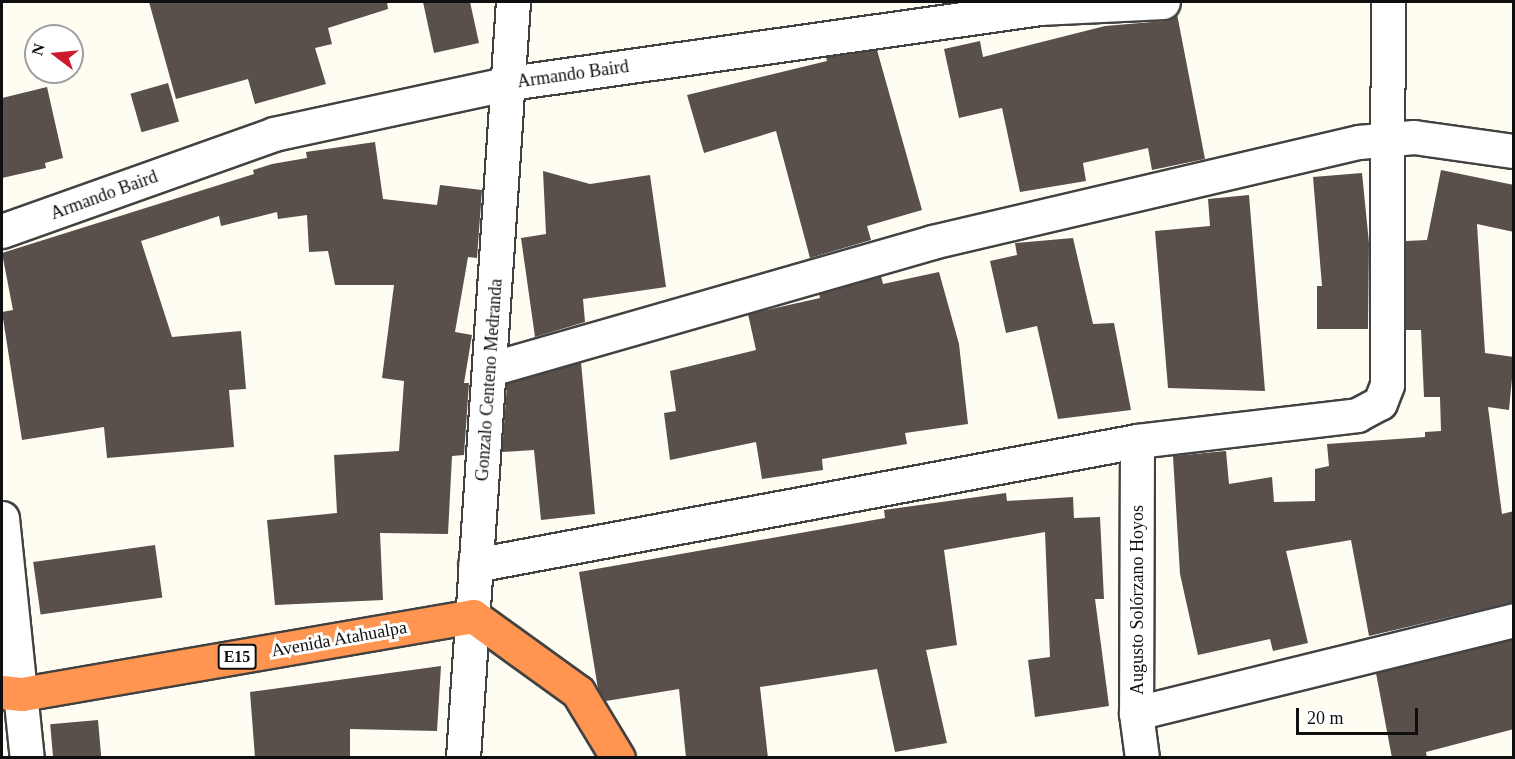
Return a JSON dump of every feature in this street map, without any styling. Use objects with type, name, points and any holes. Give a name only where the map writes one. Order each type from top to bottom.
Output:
[{"type":"highway","name":"Avenida Atahualpa","points":[[12,693],[473,616]]},
{"type":"highway","points":[[473,616],[578,692],[618,758]]},
{"type":"street","name":"Gonzalo Centeno Medranda","points":[[463,758],[510,83],[513,2]]},
{"type":"street","name":"Armando Baird","points":[[2,231],[274,134],[510,83],[1040,8],[1163,2]]},
{"type":"street","points":[[475,565],[1137,441],[1357,415],[1380,403],[1387,385],[1388,2]]},
{"type":"street","points":[[490,369],[932,242],[1388,137],[1514,151]]},
{"type":"street","name":"Augusto Solórzano Hoyos","points":[[1137,441],[1136,713],[1142,758]]},
{"type":"street","points":[[2,518],[12,693],[27,758]]},
{"type":"street","points":[[1136,713],[1514,620]]},
{"type":"building","points":[[149,2],[387,2],[388,9],[328,28],[332,44],[315,48],[326,84],[255,104],[248,79],[176,99]]},
{"type":"building","points":[[423,2],[470,2],[479,43],[434,53]]},
{"type":"building","points":[[1177,14],[1205,159],[1152,170],[1148,148],[1083,163],[1086,181],[1020,192],[1002,108],[959,118],[944,49],[980,41],[983,57],[1105,26],[1164,21]]},
{"type":"building","points":[[877,50],[922,210],[867,226],[871,240],[810,258],[776,131],[704,153],[687,95],[827,61],[826,57]]},
{"type":"building","points":[[168,83],[179,121],[142,132],[131,94]]},
{"type":"building","points":[[47,87],[63,158],[45,163],[46,168],[2,178],[2,98]]},
{"type":"building","points":[[375,142],[383,199],[437,205],[440,185],[482,190],[477,258],[468,257],[455,332],[472,335],[464,383],[469,383],[464,455],[452,456],[448,534],[380,533],[383,600],[275,605],[267,520],[337,513],[334,455],[399,451],[404,381],[382,378],[394,285],[335,285],[328,251],[309,252],[307,215],[278,219],[277,212],[221,226],[219,216],[141,241],[172,337],[241,331],[246,389],[229,390],[234,447],[107,458],[104,427],[22,440],[2,312],[13,310],[2,253],[254,174],[253,170],[272,164],[307,158],[306,152]]},
{"type":"building","points":[[1441,170],[1514,185],[1514,232],[1477,224],[1485,353],[1514,357],[1509,410],[1488,407],[1502,514],[1514,511],[1514,602],[1369,636],[1351,540],[1286,551],[1308,643],[1273,651],[1270,639],[1198,655],[1180,574],[1173,456],[1226,451],[1229,484],[1272,477],[1274,502],[1315,501],[1315,469],[1329,466],[1327,444],[1425,437],[1425,432],[1441,431],[1440,397],[1424,397],[1421,330],[1406,330],[1406,241],[1427,240]]},
{"type":"building","points":[[543,171],[590,184],[650,175],[666,287],[583,299],[585,322],[535,337],[521,238],[546,234]]},
{"type":"building","points":[[1362,173],[1369,243],[1368,329],[1317,329],[1317,286],[1322,286],[1313,177]]},
{"type":"building","points":[[1249,195],[1265,391],[1168,388],[1155,231],[1210,226],[1208,199]]},
{"type":"building","points":[[1073,238],[1093,324],[1114,323],[1131,410],[1058,419],[1037,326],[1006,333],[990,261],[1017,255],[1015,243]]},
{"type":"building","points":[[939,272],[959,344],[968,424],[905,433],[907,444],[822,459],[823,470],[762,479],[756,442],[670,460],[664,413],[676,411],[670,371],[756,350],[748,314],[820,298],[819,294],[881,276],[883,284]]},
{"type":"building","points":[[581,362],[595,514],[541,520],[534,450],[502,452],[507,384]]},
{"type":"building","points":[[1006,493],[1007,501],[1073,497],[1074,518],[1100,517],[1104,599],[1095,599],[1109,706],[1035,717],[1028,660],[1050,657],[1045,532],[944,550],[957,645],[926,650],[947,743],[895,752],[877,669],[760,687],[768,758],[686,758],[679,689],[606,701],[598,689],[579,572],[885,518],[884,510]]},
{"type":"building","points":[[155,545],[162,597],[41,615],[33,562]]},
{"type":"building","points":[[1514,639],[1514,729],[1426,752],[1427,758],[1392,758],[1376,673]]},
{"type":"building","points":[[441,666],[437,731],[350,729],[350,758],[255,758],[250,692]]},
{"type":"building","points":[[98,720],[101,758],[53,758],[50,724]]}]
